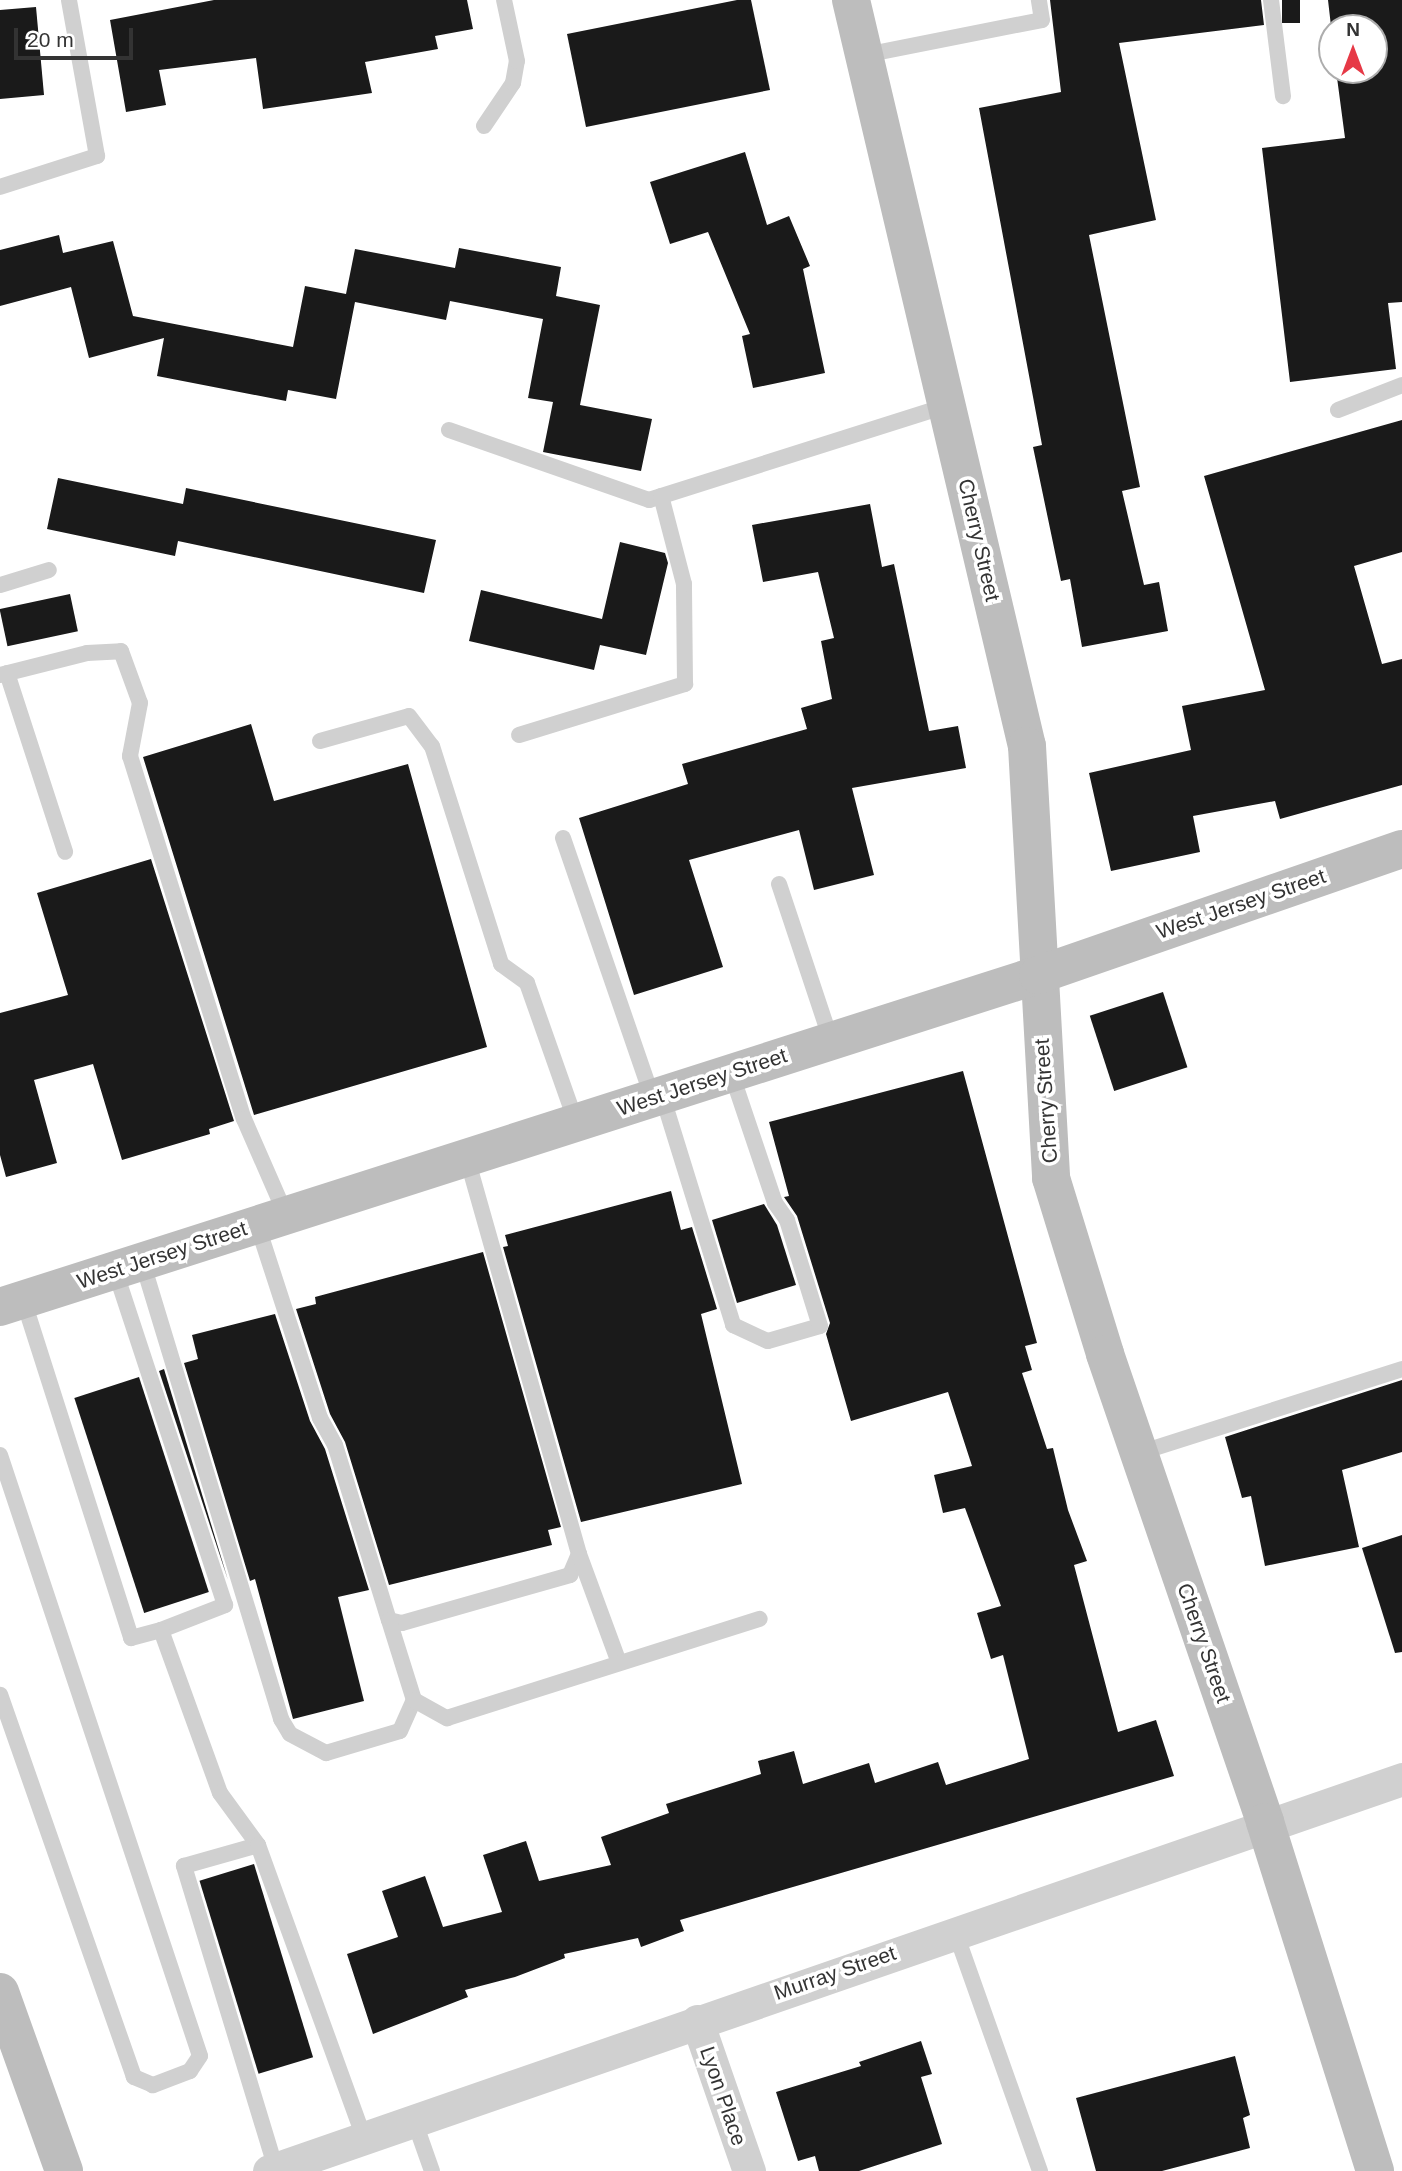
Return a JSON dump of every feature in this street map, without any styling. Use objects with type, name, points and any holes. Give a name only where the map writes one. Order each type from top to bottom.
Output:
[{"type":"main road","name":"Cherry Street","points":[[851,0],[1027,746],[1051,1178],[1139,1453],[1265,1822],[1375,2171]]},
{"type":"main road","name":"West Jersey Street","points":[[11,1303],[1038,975],[1402,849]]},
{"type":"main road","points":[[0,1992],[64,2171]]},
{"type":"street","name":"Murray Street","points":[[273,2170],[315,2163],[364,2138],[414,2120],[1265,1822],[1402,1779]]},
{"type":"street","name":"Lyon Place","points":[[698,2021],[749,2171]]},
{"type":"lane","points":[[0,187],[97,156],[69,0]]},
{"type":"lane","points":[[484,126],[513,83],[517,61],[504,0]]},
{"type":"lane","points":[[865,55],[1042,20],[1039,0]]},
{"type":"lane","points":[[1271,0],[1283,96]]},
{"type":"lane","points":[[1338,410],[1402,385]]},
{"type":"lane","points":[[449,430],[649,500],[948,405]]},
{"type":"lane","points":[[519,735],[685,684],[684,584],[661,496]]},
{"type":"lane","points":[[0,585],[49,570]]},
{"type":"lane","points":[[65,852],[4,674],[87,653],[121,651],[139,702],[130,756],[244,1119],[272,1220],[320,1418],[335,1445],[414,1700],[400,1731],[326,1753],[285,1726],[129,1265]]},
{"type":"lane","points":[[320,741],[409,716],[432,746],[501,964],[527,983],[576,1122]]},
{"type":"lane","points":[[563,838],[657,1096],[733,1325],[768,1341],[820,1326],[787,1220],[775,1203],[730,1073]]},
{"type":"lane","points":[[779,884],[831,1040]]},
{"type":"lane","points":[[467,1157],[579,1553],[619,1663]]},
{"type":"lane","points":[[11,1303],[131,1638],[160,1630],[225,1605],[129,1265]]},
{"type":"lane","points":[[1139,1453],[1402,1369]]},
{"type":"lane","points":[[0,1455],[200,2056],[190,2071],[153,2085],[134,2077],[0,1695]]},
{"type":"lane","points":[[389,1620],[402,1623],[570,1575],[579,1553]]},
{"type":"lane","points":[[414,1700],[447,1718],[760,1619]]},
{"type":"lane","points":[[160,1630],[220,1793],[258,1845],[364,2138]]},
{"type":"lane","points":[[258,1845],[184,1866],[273,2170]]},
{"type":"lane","points":[[955,1931],[1041,2171]]},
{"type":"lane","points":[[414,2120],[432,2171]]},
{"type":"building","points":[[214,0],[467,0],[473,29],[435,36],[438,49],[365,62],[372,93],[263,109],[256,58],[159,70],[166,105],[126,112],[110,20]]},
{"type":"building","points":[[737,0],[751,0],[770,90],[586,127],[567,34]]},
{"type":"building","points":[[1050,0],[1261,0],[1264,25],[1119,43],[1156,220],[1089,235],[1140,487],[1122,491],[1144,585],[1159,582],[1168,631],[1082,647],[1070,579],[1061,581],[1033,447],[1042,445],[979,108],[1061,92]]},
{"type":"building","points":[[1282,0],[1300,0],[1300,23],[1282,23]]},
{"type":"building","points":[[1328,0],[1402,0],[1402,302],[1388,303],[1396,369],[1290,382],[1262,148],[1345,138],[1338,84],[1388,84],[1388,14],[1330,14]]},
{"type":"building","points":[[36,7],[44,95],[0,99],[0,10]]},
{"type":"building","points":[[745,152],[767,225],[789,216],[810,266],[803,269],[825,373],[753,388],[742,336],[750,334],[708,232],[670,244],[650,182]]},
{"type":"building","points":[[59,235],[63,253],[113,241],[133,316],[293,347],[305,286],[346,294],[355,249],[455,268],[459,248],[561,267],[556,296],[600,305],[580,405],[652,419],[641,471],[543,452],[553,402],[528,398],[543,319],[450,301],[446,320],[355,302],[336,399],[288,390],[286,401],[157,376],[164,338],[89,358],[71,287],[0,306],[0,250]]},
{"type":"building","points":[[1402,420],[1402,552],[1354,566],[1382,664],[1402,659],[1402,785],[1280,819],[1275,801],[1193,816],[1200,852],[1111,871],[1089,773],[1191,750],[1182,706],[1265,690],[1204,476]]},
{"type":"building","points":[[58,478],[183,504],[186,488],[436,540],[424,593],[178,541],[175,556],[47,529]]},
{"type":"building","points":[[870,504],[882,567],[894,564],[929,731],[958,726],[966,768],[852,788],[874,875],[814,890],[799,830],[689,860],[723,967],[634,995],[579,818],[688,784],[682,764],[807,729],[801,708],[832,699],[821,641],[834,638],[818,572],[763,582],[752,525]]},
{"type":"building","points":[[620,542],[665,553],[668,563],[646,655],[600,645],[594,670],[469,641],[481,590],[602,619]]},
{"type":"building","points":[[70,594],[78,631],[7,646],[0,609]]},
{"type":"building","points":[[251,724],[274,801],[408,764],[487,1047],[254,1115],[143,757]]},
{"type":"building","points":[[151,859],[234,1121],[209,1129],[210,1134],[122,1160],[93,1064],[34,1080],[57,1163],[6,1177],[0,1155],[0,1013],[68,995],[37,893]]},
{"type":"building","points":[[1163,992],[1187,1067],[1114,1091],[1090,1016]]},
{"type":"building","points":[[963,1071],[1037,1343],[1025,1346],[1032,1370],[1022,1373],[1047,1449],[1053,1448],[1068,1510],[1087,1561],[1074,1565],[1118,1732],[1156,1720],[1174,1776],[680,1920],[684,1931],[641,1947],[638,1938],[564,1954],[565,1958],[515,1977],[465,1990],[468,1997],[373,2034],[347,1954],[398,1937],[382,1891],[425,1876],[443,1927],[502,1912],[483,1855],[526,1841],[539,1881],[611,1865],[601,1837],[669,1813],[666,1804],[761,1774],[758,1761],[794,1751],[803,1784],[869,1763],[875,1783],[938,1762],[946,1785],[1029,1759],[1003,1655],[991,1659],[977,1613],[1001,1606],[965,1508],[943,1513],[934,1475],[972,1466],[948,1392],[851,1421],[826,1334],[830,1323],[797,1216],[784,1197],[789,1196],[769,1122]]},
{"type":"building","points":[[671,1191],[681,1230],[692,1227],[717,1309],[701,1314],[742,1484],[581,1522],[503,1247],[508,1246],[505,1235]]},
{"type":"building","points":[[764,1204],[777,1225],[796,1285],[737,1303],[712,1220]]},
{"type":"building","points":[[483,1252],[561,1527],[548,1530],[552,1545],[389,1585],[345,1442],[330,1414],[296,1309],[316,1304],[315,1297]]},
{"type":"building","points":[[275,1314],[310,1421],[325,1449],[369,1590],[338,1597],[364,1701],[293,1719],[255,1579],[250,1581],[184,1363],[198,1359],[192,1335]]},
{"type":"building","points":[[164,1369],[228,1580],[159,1371]]},
{"type":"building","points":[[139,1377],[209,1592],[144,1613],[74,1398]]},
{"type":"building","points":[[1402,1380],[1402,1452],[1342,1470],[1359,1547],[1265,1566],[1251,1496],[1242,1498],[1225,1437]]},
{"type":"building","points":[[1402,1535],[1402,1652],[1395,1653],[1362,1548]]},
{"type":"building","points":[[254,1864],[313,2057],[259,2074],[199,1881]]},
{"type":"building","points":[[921,2041],[932,2074],[921,2077],[942,2144],[859,2171],[819,2171],[815,2156],[798,2161],[776,2092],[861,2066],[859,2062]]},
{"type":"building","points":[[1235,2056],[1250,2115],[1243,2118],[1250,2148],[1162,2171],[1096,2171],[1076,2098]]}]
